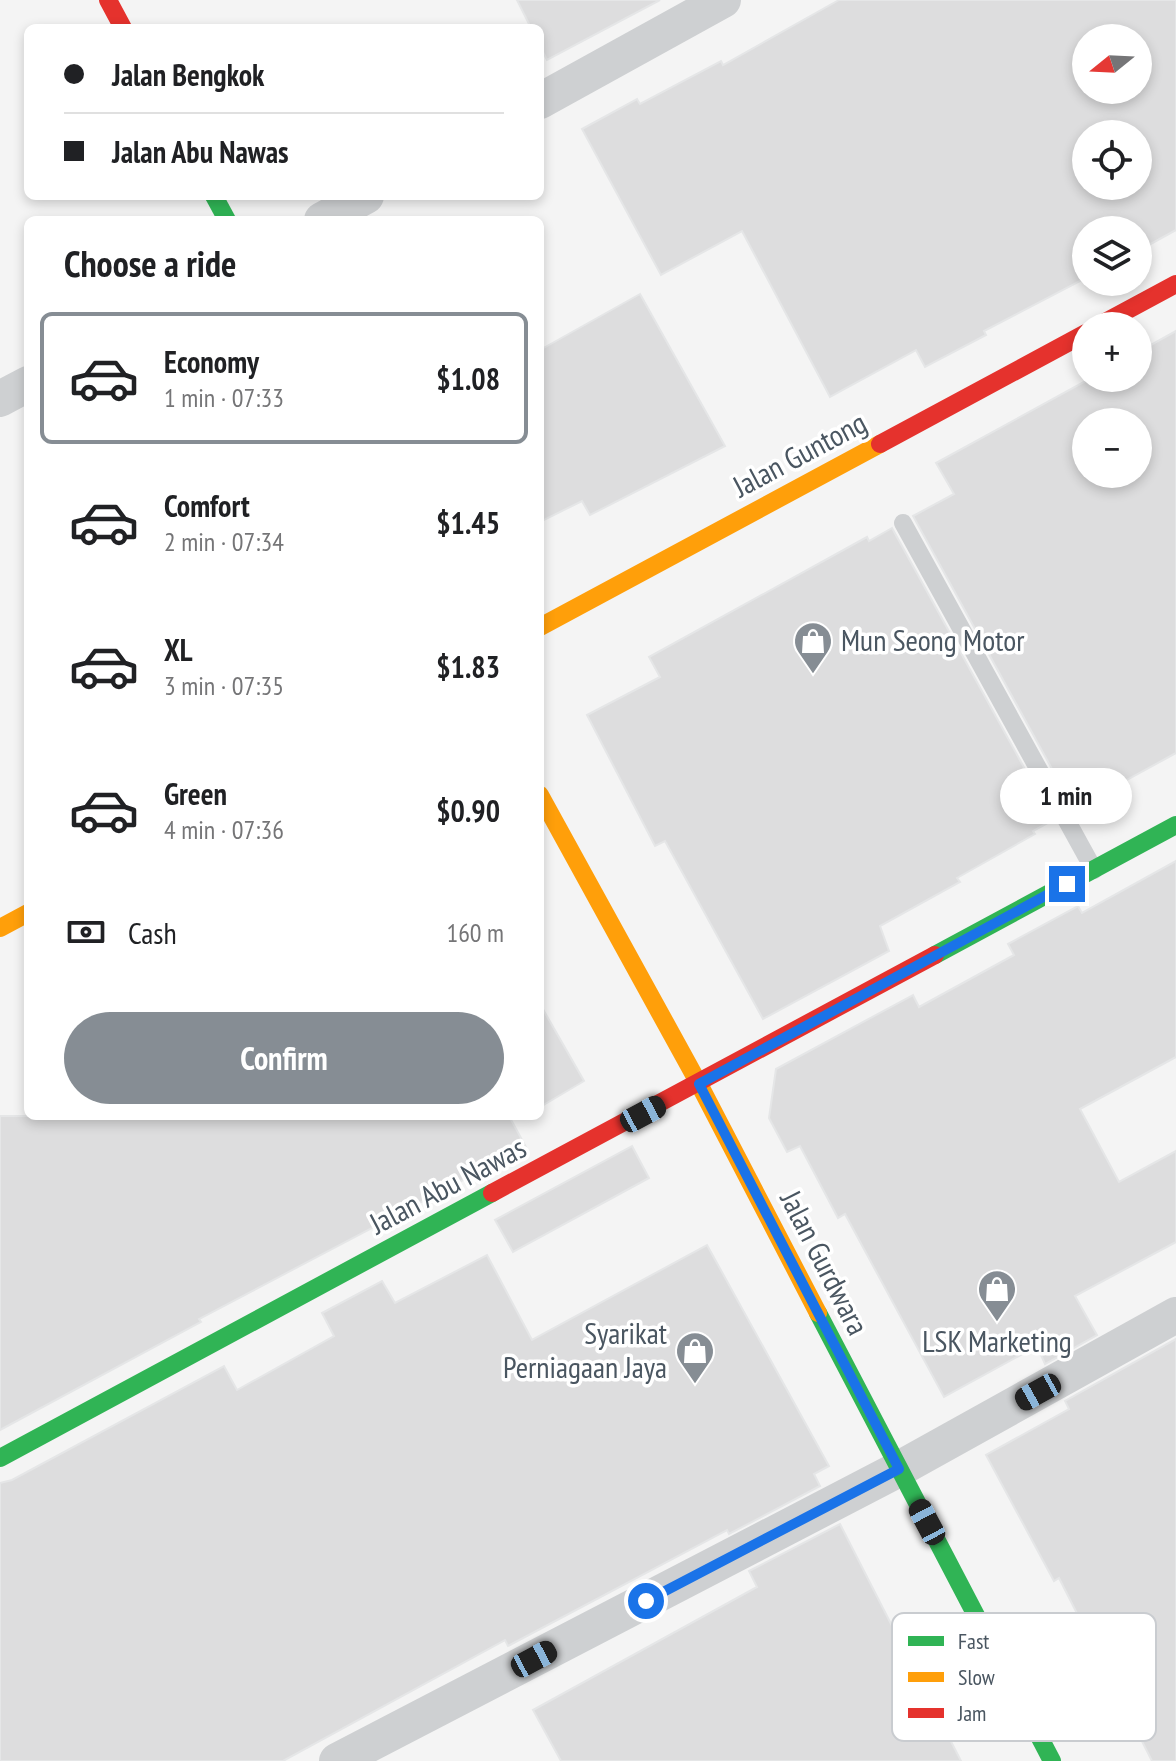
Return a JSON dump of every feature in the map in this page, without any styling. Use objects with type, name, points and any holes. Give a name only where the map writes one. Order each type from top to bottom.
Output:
[{"type":"street","points":[[108,0],[121,24]]},
{"type":"street","points":[[544,99],[723,0]]},
{"type":"street","points":[[329,216],[359,200]]},
{"type":"street","points":[[1124,312],[1176,284]]},
{"type":"street","name":"Jalan Guntong","points":[[544,625],[1072,341]]},
{"type":"street","points":[[0,399],[24,386]]},
{"type":"street","name":"Jalan Gurdwara","points":[[544,802],[699,1084],[974,1613]]},
{"type":"street","name":"Jalan Abu Nawas","points":[[0,1458],[1176,825]]},
{"type":"street","points":[[0,928],[24,915]]},
{"type":"street","points":[[337,1761],[899,1469],[1176,1315]]},
{"type":"street","name":"Jalan Gurdwara","points":[[1042,1741],[1052,1761]]},
{"type":"lane","points":[[903,523],[1094,870]]},
{"type":"building","points":[[517,0],[660,0],[547,60],[544,54],[544,24],[529,24]]},
{"type":"building","points":[[839,0],[1176,0],[1176,230],[1152,243],[1152,216],[1072,216],[1072,285],[984,331],[986,335],[925,367],[916,350],[830,397],[742,231],[661,275],[582,129],[637,99],[640,104],[721,61],[723,65]]},
{"type":"building","points":[[640,294],[725,446],[590,515],[582,501],[544,520],[544,348]]},
{"type":"building","points":[[1176,331],[1176,753],[1074,809],[913,516],[954,494],[936,463],[1072,388],[1072,392],[1152,392],[1152,344]]},
{"type":"building","points":[[892,528],[1053,820],[1033,831],[1035,834],[957,878],[960,882],[880,926],[889,951],[763,1019],[665,841],[655,846],[587,715],[660,677],[649,657],[867,537],[869,541]]},
{"type":"building","points":[[1176,861],[1176,1057],[1080,1109],[1119,1182],[1176,1151],[1176,1242],[1075,1296],[1097,1335],[1045,1364],[1037,1346],[944,1397],[845,1214],[838,1218],[800,1146],[787,1152],[769,1118],[776,1069],[913,995],[919,1007],[1014,955],[1008,944],[1078,906],[1082,913]]},
{"type":"building","points":[[544,1011],[584,1081],[544,1105]]},
{"type":"building","points":[[0,1116],[24,1116],[24,1120],[511,1120],[526,1147],[199,1319],[201,1322],[0,1430]]},
{"type":"building","points":[[632,1146],[649,1178],[513,1252],[495,1220]]},
{"type":"building","points":[[707,1245],[829,1466],[814,1474],[820,1486],[729,1534],[727,1530],[508,1646],[505,1640],[283,1761],[0,1761],[0,1483],[12,1480],[224,1366],[237,1390],[334,1336],[322,1313],[382,1281],[395,1303],[487,1255],[532,1340]]},
{"type":"building","points":[[1176,1339],[1176,1761],[1152,1761],[1142,1741],[1156,1741],[1156,1613],[1077,1613],[1059,1578],[1054,1581],[986,1455],[1069,1409],[1065,1401]]},
{"type":"building","points":[[840,1524],[892,1626],[892,1741],[951,1741],[961,1761],[561,1761],[533,1710],[757,1587],[749,1571]]},
{"type":"traffic: fast","points":[[216,200],[225,216]]},
{"type":"traffic: fast","points":[[935,955],[1176,825]]},
{"type":"traffic: fast","points":[[0,1458],[492,1193]]},
{"type":"traffic: fast","points":[[818,1313],[975,1613]]},
{"type":"traffic: fast","points":[[1042,1741],[1052,1761]]},
{"type":"traffic: slow","points":[[544,625],[880,444]]},
{"type":"traffic: slow","points":[[544,802],[699,1084],[818,1313]]},
{"type":"traffic: slow","points":[[0,928],[24,915]]},
{"type":"traffic: jam","points":[[108,0],[121,24]]},
{"type":"traffic: jam","points":[[1124,312],[1176,284]]},
{"type":"traffic: jam","points":[[880,444],[1072,341]]},
{"type":"traffic: jam","points":[[492,1193],[935,955]]},
{"type":"place","name":"Mun Seong Motor","points":[[813,675]]},
{"type":"place","name":"LSK Marketing","points":[[997,1323]]},
{"type":"place","name":"Syarikat Perniagaan Jaya","points":[[695,1385]]},
{"type":"route","points":[[646,1601],[899,1469],[699,1084],[1067,884]]}]
